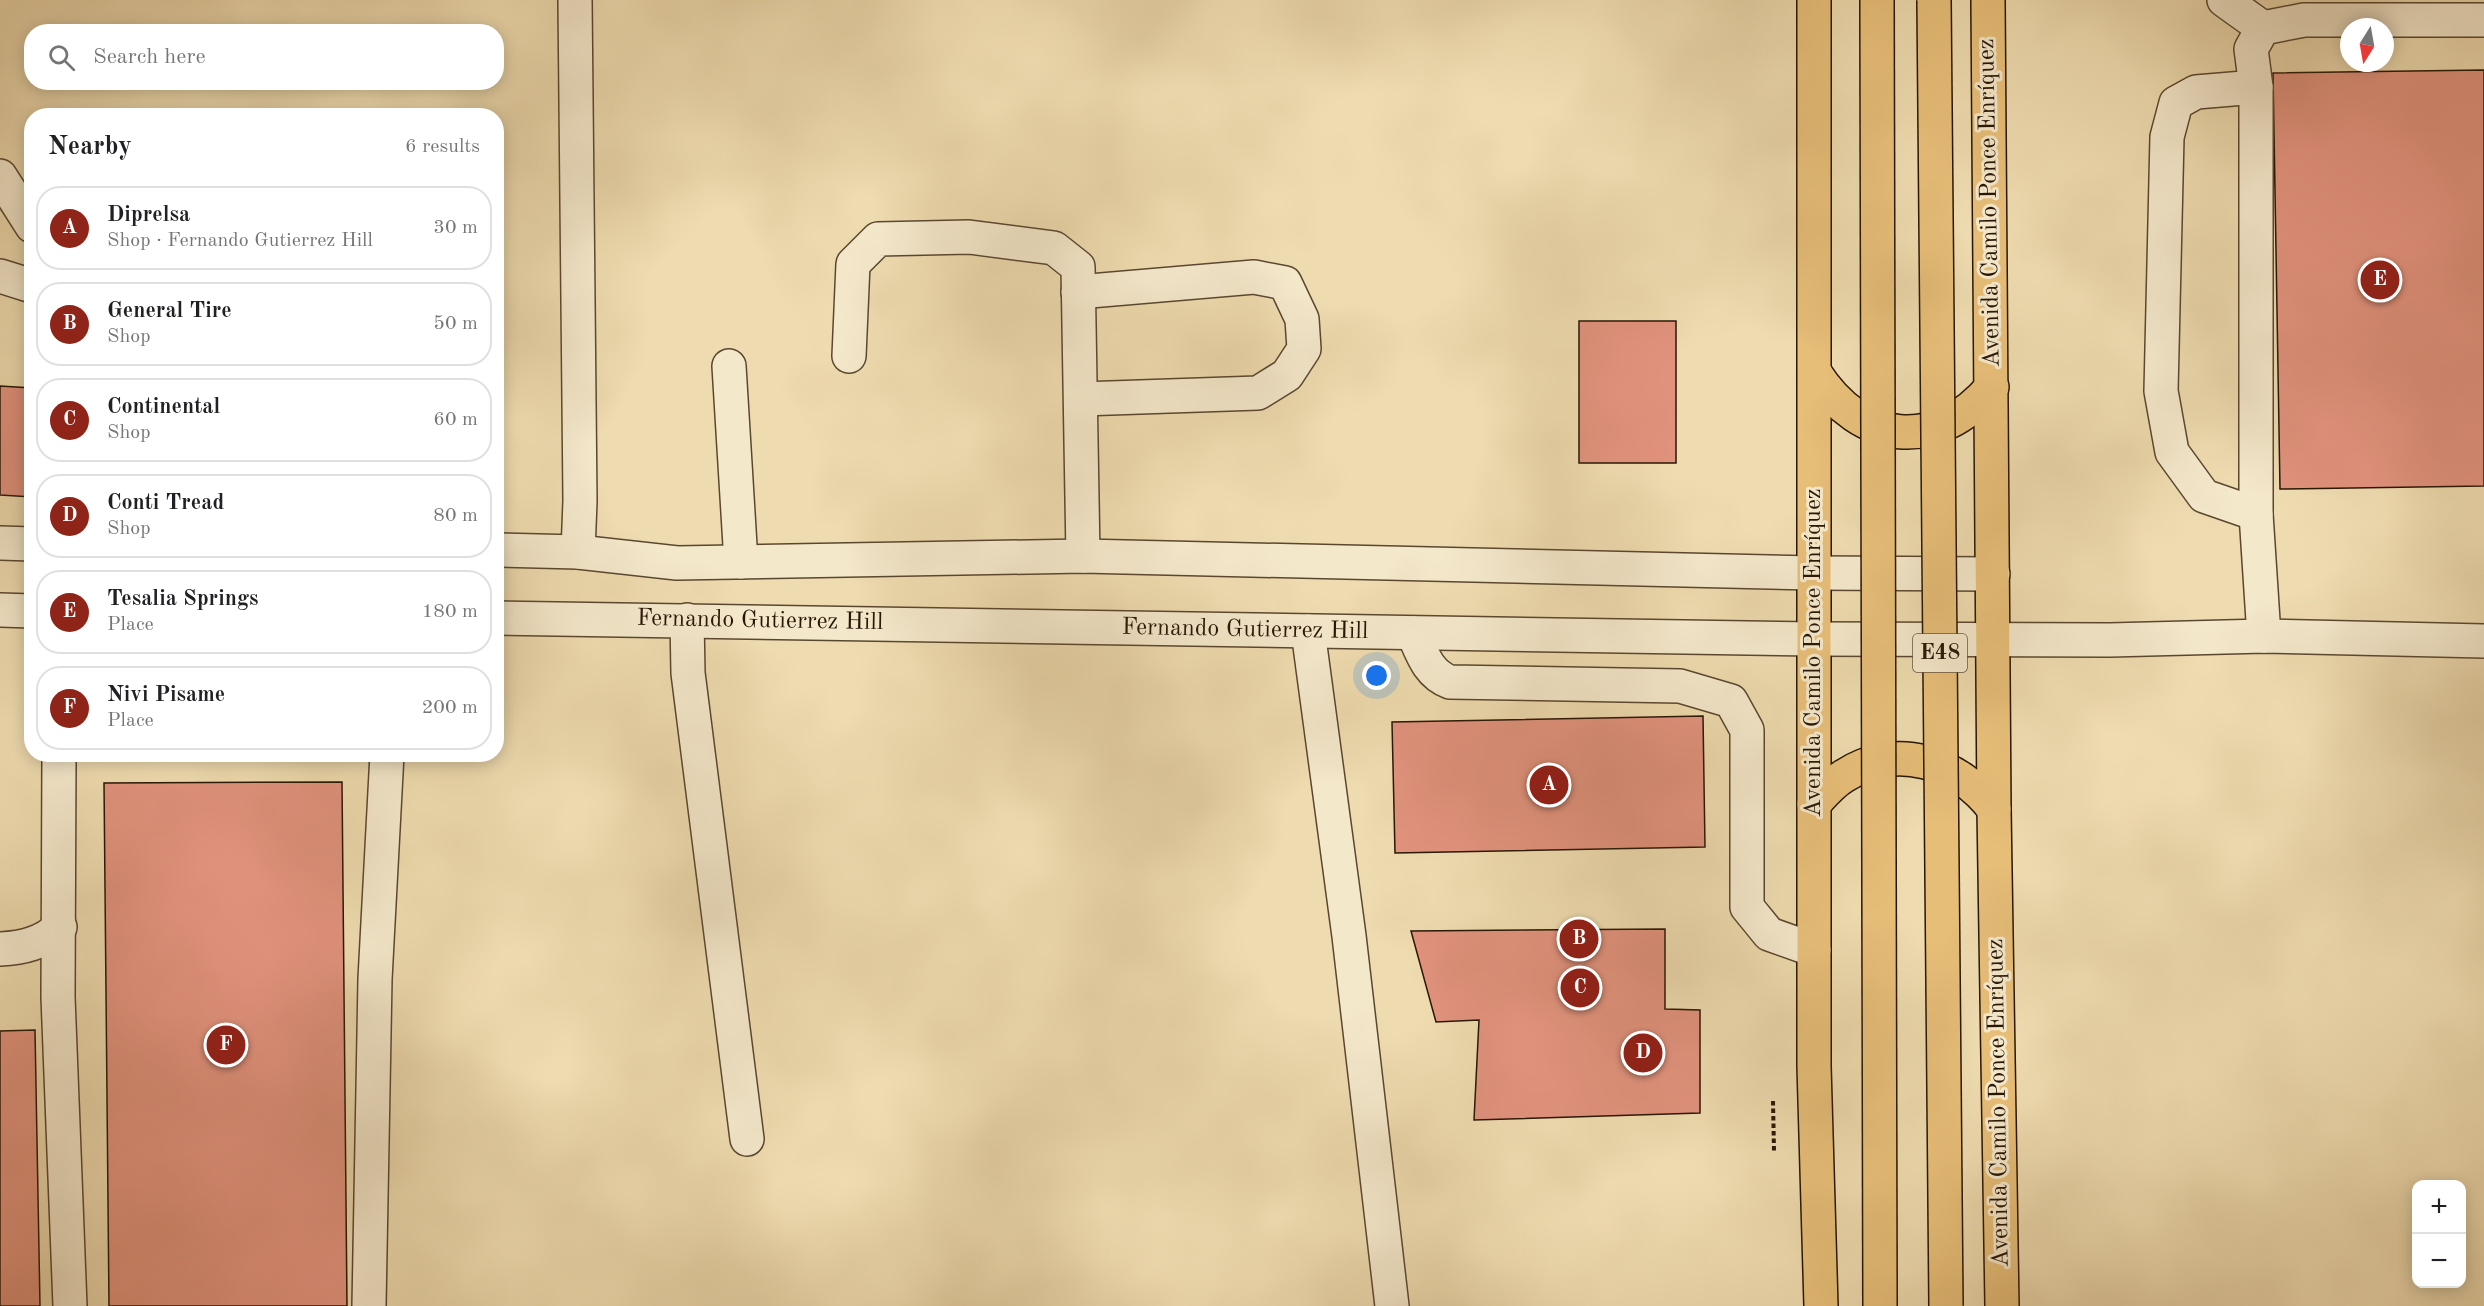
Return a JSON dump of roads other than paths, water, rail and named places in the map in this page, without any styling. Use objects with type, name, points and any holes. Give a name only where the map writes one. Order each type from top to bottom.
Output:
[{"type":"main road","name":"Avenida Camilo Ponce Enríquez","points":[[1814,0],[1814,1066],[1821,1306]]},
{"type":"main road","name":"E48","points":[[1877,0],[1880,1306]]},
{"type":"main road","name":"E48","points":[[1934,0],[1946,1306]]},
{"type":"main road","name":"Avenida Camilo Ponce Enríquez","points":[[1988,0],[1995,639],[1994,809],[2002,1306]]},
{"type":"main road","points":[[1815,373],[1826,391],[1858,420],[1899,432],[1921,431],[1942,426],[1961,417],[1978,404],[1992,387]]},
{"type":"main road","points":[[1814,804],[1844,775],[1884,760],[1905,759],[1947,768],[1981,792],[1994,809]]},
{"type":"street","points":[[575,0],[580,501],[578,552]]},
{"type":"street","points":[[2224,0],[2263,28],[2304,20],[2484,20]]},
{"type":"street","points":[[2263,28],[2251,49],[2256,87],[2256,514],[2264,636]]},
{"type":"street","points":[[2256,87],[2196,92],[2176,103],[2167,137],[2162,391],[2172,452],[2204,496],[2256,514]]},
{"type":"street","points":[[0,176],[24,214]]},
{"type":"street","points":[[849,356],[853,264],[878,239],[969,237],[1054,248],[1077,267],[1082,399],[1083,556]]},
{"type":"street","points":[[0,276],[24,284]]},
{"type":"street","points":[[1078,292],[1254,277],[1285,284],[1302,319],[1304,349],[1287,375],[1258,393],[1082,399]]},
{"type":"street","points":[[729,366],[741,562]]},
{"type":"street","points":[[0,543],[24,544]]},
{"type":"street","points":[[504,550],[578,552],[677,563],[1083,556],[1814,573],[1993,574]]},
{"type":"street","points":[[0,610],[24,611]]},
{"type":"street","name":"Fernando Gutierrez Hill","points":[[504,618],[1814,639],[2110,640],[2264,636],[2484,641]]},
{"type":"street","points":[[687,620],[688,673],[747,1139]]},
{"type":"street","points":[[1308,631],[1349,936],[1392,1306]]},
{"type":"street","points":[[1413,633],[1429,666],[1439,678],[1450,682],[1680,686],[1731,701],[1747,730],[1747,907],[1769,934],[1814,950]]},
{"type":"street","points":[[58,762],[57,876],[60,927],[58,997],[70,1306]]},
{"type":"street","points":[[369,1306],[375,979],[387,762]]},
{"type":"street","points":[[0,949],[34,944],[50,937],[60,927]]},
{"type":"place","name":"Tesalia Springs","points":[[2380,280]]},
{"type":"place","name":"Diprelsa","points":[[1549,785]]},
{"type":"place","name":"General Tire","points":[[1579,939]]},
{"type":"place","name":"Continental","points":[[1580,988]]},
{"type":"place","name":"Nivi Pisame","points":[[226,1045]]},
{"type":"place","name":"Conti Tread","points":[[1643,1053]]}]
